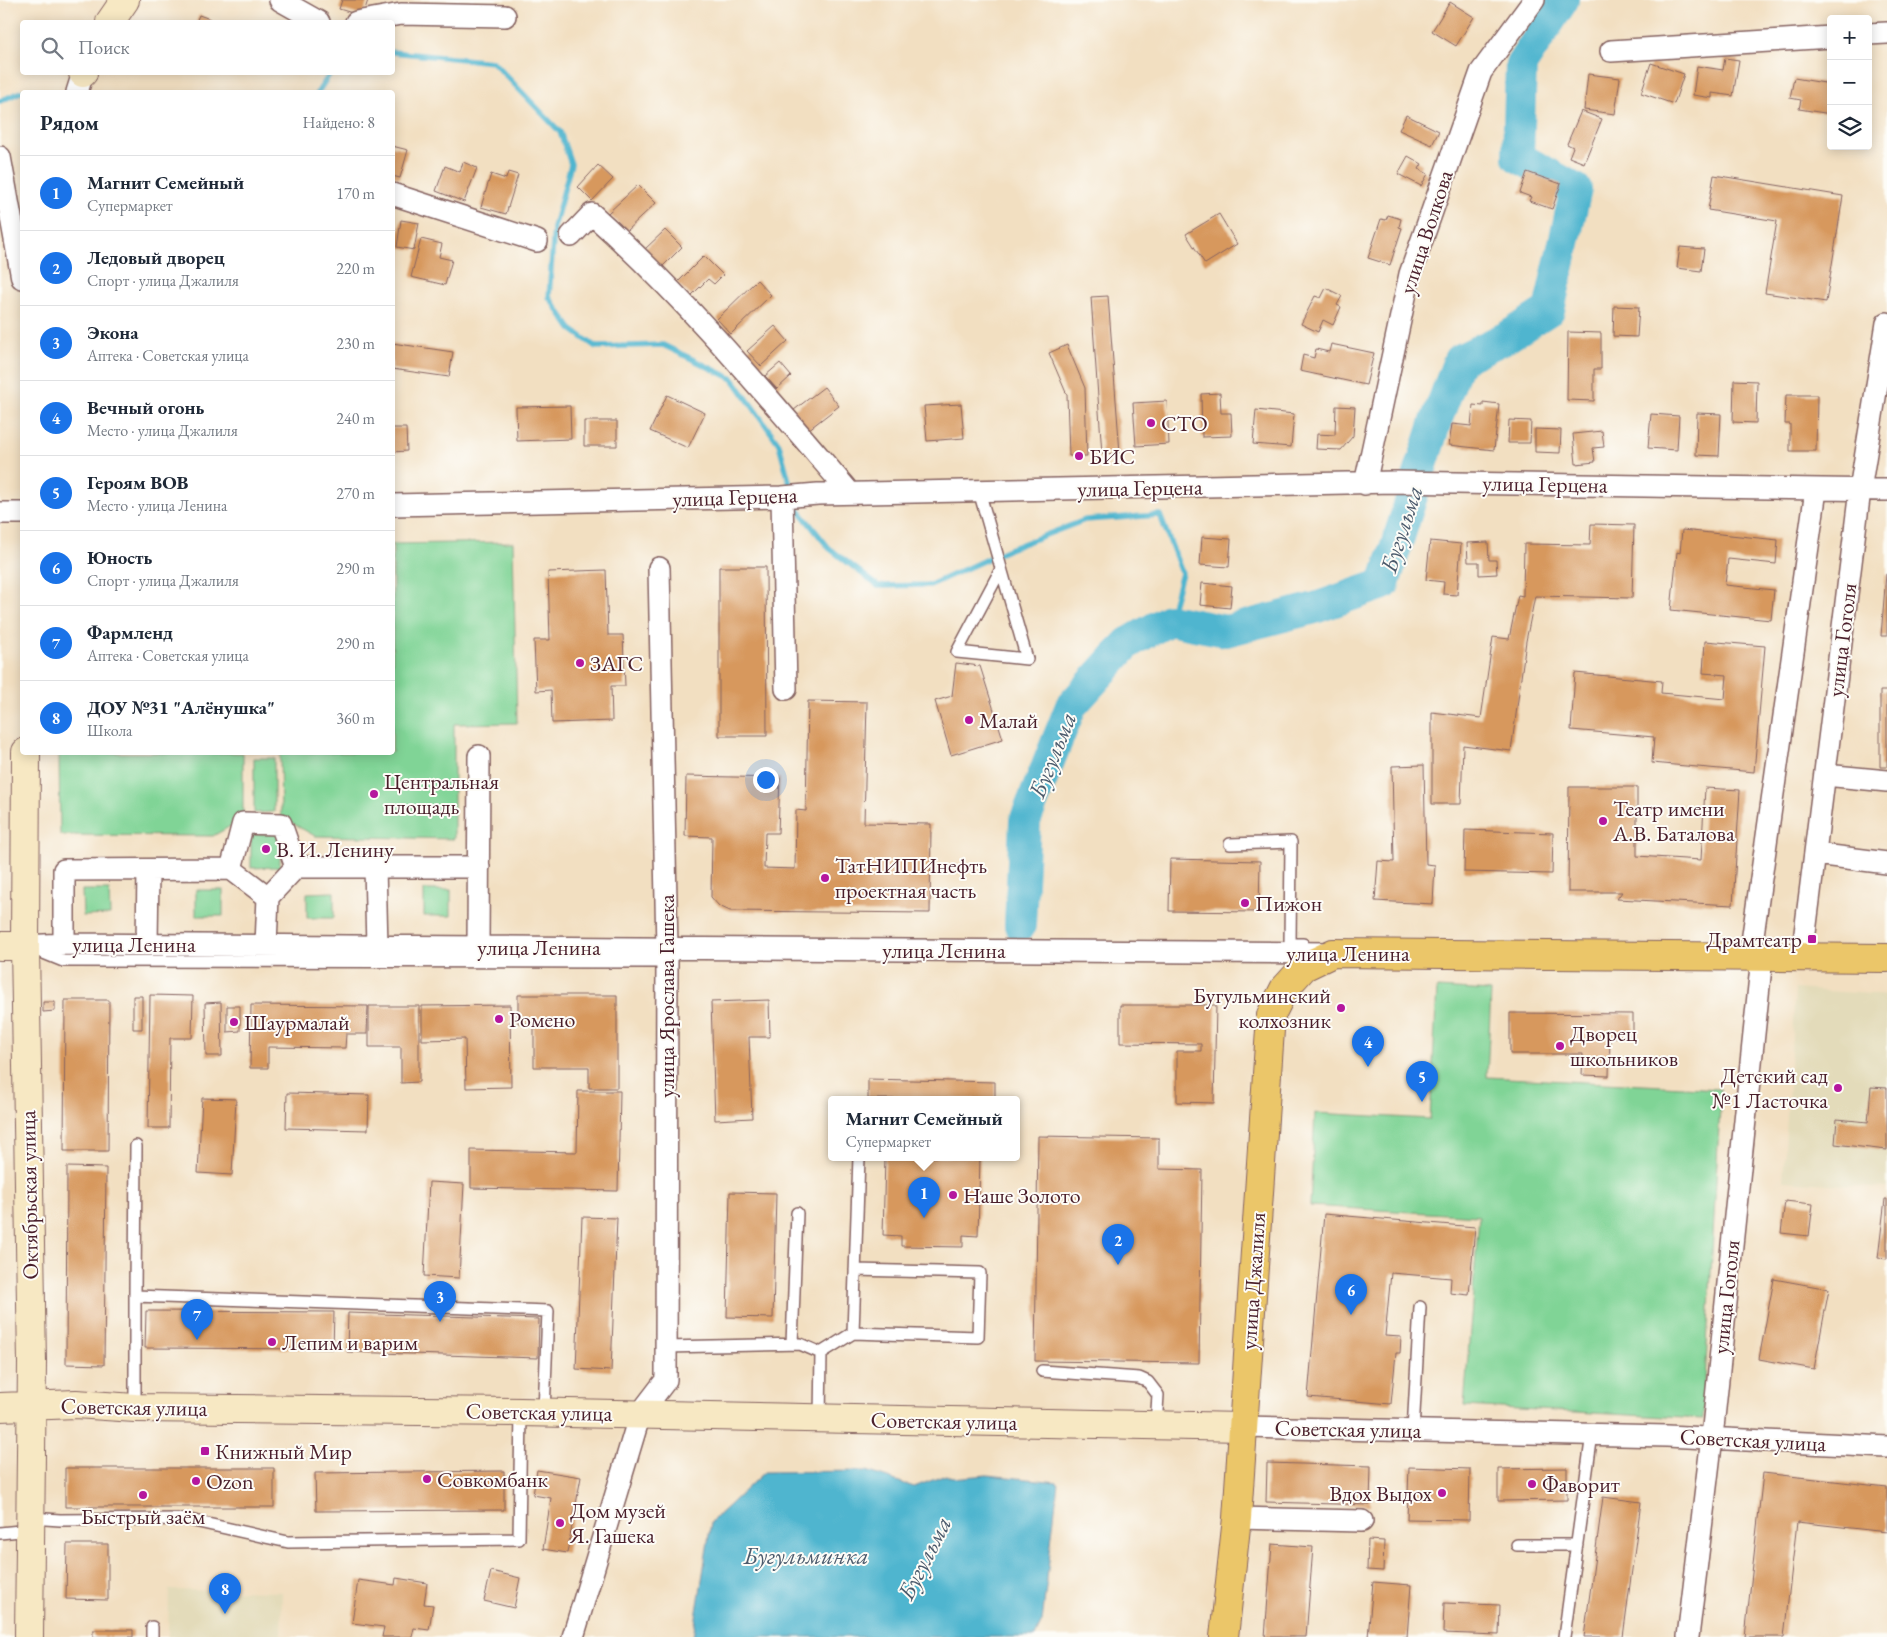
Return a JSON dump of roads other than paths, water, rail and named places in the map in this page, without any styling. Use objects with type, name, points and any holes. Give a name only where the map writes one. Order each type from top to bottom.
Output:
[{"type":"main road","name":"улица Ленина","points":[[1333,953],[1887,958]]},
{"type":"main road","name":"улица Джалиля","points":[[1224,1637],[1237,1518],[1270,1015],[1284,989],[1304,967],[1333,953]]},
{"type":"street","points":[[111,20],[125,0]]},
{"type":"street","points":[[280,0],[315,20]]},
{"type":"street","name":"улица Волкова","points":[[1365,484],[1410,274],[1464,118],[1481,72],[1534,0]]},
{"type":"street","points":[[367,20],[401,14],[505,16]]},
{"type":"street","points":[[1872,34],[1887,33]]},
{"type":"street","points":[[1611,51],[1827,36]]},
{"type":"street","points":[[78,90],[82,75]]},
{"type":"street","points":[[0,158],[20,267]]},
{"type":"street","points":[[395,195],[537,240]]},
{"type":"street","points":[[571,236],[592,214],[629,248],[716,337],[850,493]]},
{"type":"street","name":"улица Гоголя","points":[[1802,957],[1860,490],[1887,323]]},
{"type":"street","name":"улица Герцена","points":[[395,505],[1394,482],[1887,490]]},
{"type":"street","name":"улица Гоголя","points":[[1688,1637],[1712,1437],[1756,956],[1816,490]]},
{"type":"street","points":[[782,497],[786,689]]},
{"type":"street","points":[[0,513],[20,513]]},
{"type":"street","name":"улица Ярослава Гашека","points":[[640,1414],[666,1380],[667,955],[659,568]]},
{"type":"street","name":"Октябрьская улица","points":[[26,755],[12,946],[32,1406],[29,1637]]},
{"type":"street","points":[[478,947],[479,756]]},
{"type":"street","points":[[1825,775],[1887,781]]},
{"type":"street","points":[[231,869],[243,824],[282,824],[296,867]]},
{"type":"street","points":[[1815,854],[1887,863]]},
{"type":"street","points":[[266,945],[268,897],[296,867],[478,866]]},
{"type":"street","points":[[375,867],[377,946]]},
{"type":"street","points":[[63,952],[64,870],[231,869],[268,897]]},
{"type":"street","points":[[147,944],[148,870]]},
{"type":"street","name":"улица Ленина","points":[[12,946],[63,952],[147,944],[478,947],[667,955],[1333,953]]},
{"type":"street","name":"Советская улица","points":[[0,1407],[76,1404],[135,1408],[533,1412],[1592,1434],[1712,1437],[1887,1447]]},
{"type":"street","points":[[573,1637],[640,1414]]},
{"type":"street","points":[[1237,1518],[1362,1521]]},
{"type":"lane","points":[[979,491],[1027,658],[957,652],[1001,569]]},
{"type":"lane","points":[[1230,844],[1291,842],[1290,944],[1335,944],[1333,953]]},
{"type":"lane","points":[[63,952],[667,955]]},
{"type":"lane","points":[[135,1408],[136,1146]]},
{"type":"lane","points":[[853,1334],[859,1161]]},
{"type":"lane","points":[[792,1344],[797,1212]]},
{"type":"lane","points":[[821,1353],[853,1334],[978,1337],[980,1273],[855,1270]]},
{"type":"lane","points":[[0,1533],[30,1524],[60,1520],[185,1518],[288,1542],[519,1539],[533,1412],[548,1311],[135,1296]]},
{"type":"lane","points":[[1413,1431],[1420,1307]]},
{"type":"lane","points":[[666,1347],[800,1344],[821,1353]]},
{"type":"lane","points":[[820,1418],[821,1353]]},
{"type":"lane","points":[[1042,1371],[1139,1378],[1148,1382],[1158,1394],[1156,1426]]},
{"type":"lane","points":[[1564,1637],[1592,1434]]},
{"type":"lane","points":[[1516,1545],[1577,1545]]},
{"type":"water","name":"Бугульминка","points":[[867,1471],[914,1487],[946,1475],[952,1478],[987,1475],[1058,1482],[1042,1622],[1035,1637],[693,1637],[711,1522],[764,1472]]},
{"type":"waterway","name":"Бугульма","points":[[1020,925],[1025,821],[1071,706],[1128,643],[1169,620],[1226,631],[1315,608],[1384,584],[1436,421],[1459,360],[1507,337],[1549,310],[1576,189],[1518,157],[1521,65],[1563,0]]},
{"type":"waterway","points":[[395,52],[493,62],[560,132],[571,164],[554,227],[549,297],[571,329],[596,347],[663,345],[733,379],[779,444],[792,492]]},
{"type":"waterway","points":[[319,90],[329,75]]},
{"type":"waterway","points":[[0,101],[20,92]]},
{"type":"waterway","points":[[794,501],[796,507],[829,548],[878,586],[930,585],[1009,549],[1085,520],[1160,515],[1182,573],[1169,620]]},
{"type":"place","name":"СТО","points":[[1151,423]]},
{"type":"place","name":"БИС","points":[[1079,456]]},
{"type":"place","name":"ЗАГС","points":[[580,663]]},
{"type":"place","name":"Малай","points":[[969,720]]},
{"type":"place","name":"Центральная площадь","points":[[374,794]]},
{"type":"place","name":"Театр имени А.В. Баталова","points":[[1603,821]]},
{"type":"place","name":"В. И. Ленину","points":[[266,849]]},
{"type":"place","name":"ТатНИПИнефть проектная часть","points":[[825,878]]},
{"type":"place","name":"Пижон","points":[[1245,903]]},
{"type":"place","name":"Драмтеатр","points":[[1812,939]]},
{"type":"place","name":"Бугульминский колхозник","points":[[1341,1008]]},
{"type":"place","name":"Ромено","points":[[499,1019]]},
{"type":"place","name":"Шаурмалай","points":[[234,1022]]},
{"type":"place","name":"Дворец школьников","points":[[1560,1046]]},
{"type":"place","name":"Вечный огонь","points":[[1368,1067]]},
{"type":"place","name":"Детский сад №1 Ласточка","points":[[1838,1088]]},
{"type":"place","name":"Героям ВОВ","points":[[1422,1102]]},
{"type":"place","name":"Наше Золото","points":[[953,1195]]},
{"type":"place","name":"Магнит Семейный","points":[[924,1218]]},
{"type":"place","name":"Ледовый дворец","points":[[1118,1265]]},
{"type":"place","name":"Юность","points":[[1351,1315]]},
{"type":"place","name":"Экона","points":[[440,1322]]},
{"type":"place","name":"Фармленд","points":[[197,1340]]},
{"type":"place","name":"Лепим и варим","points":[[272,1342]]},
{"type":"place","name":"Книжный Мир","points":[[205,1451]]},
{"type":"place","name":"Совкомбанк","points":[[427,1479]]},
{"type":"place","name":"Ozon","points":[[196,1481]]},
{"type":"place","name":"Фаворит","points":[[1532,1484]]},
{"type":"place","name":"Вдох Выдох","points":[[1442,1493]]},
{"type":"place","name":"Быстрый заём","points":[[143,1495]]},
{"type":"place","name":"Дом музей Я. Гашека","points":[[560,1523]]},
{"type":"place","name":"ДОУ №31 \"Алёнушка\"","points":[[225,1614]]}]
